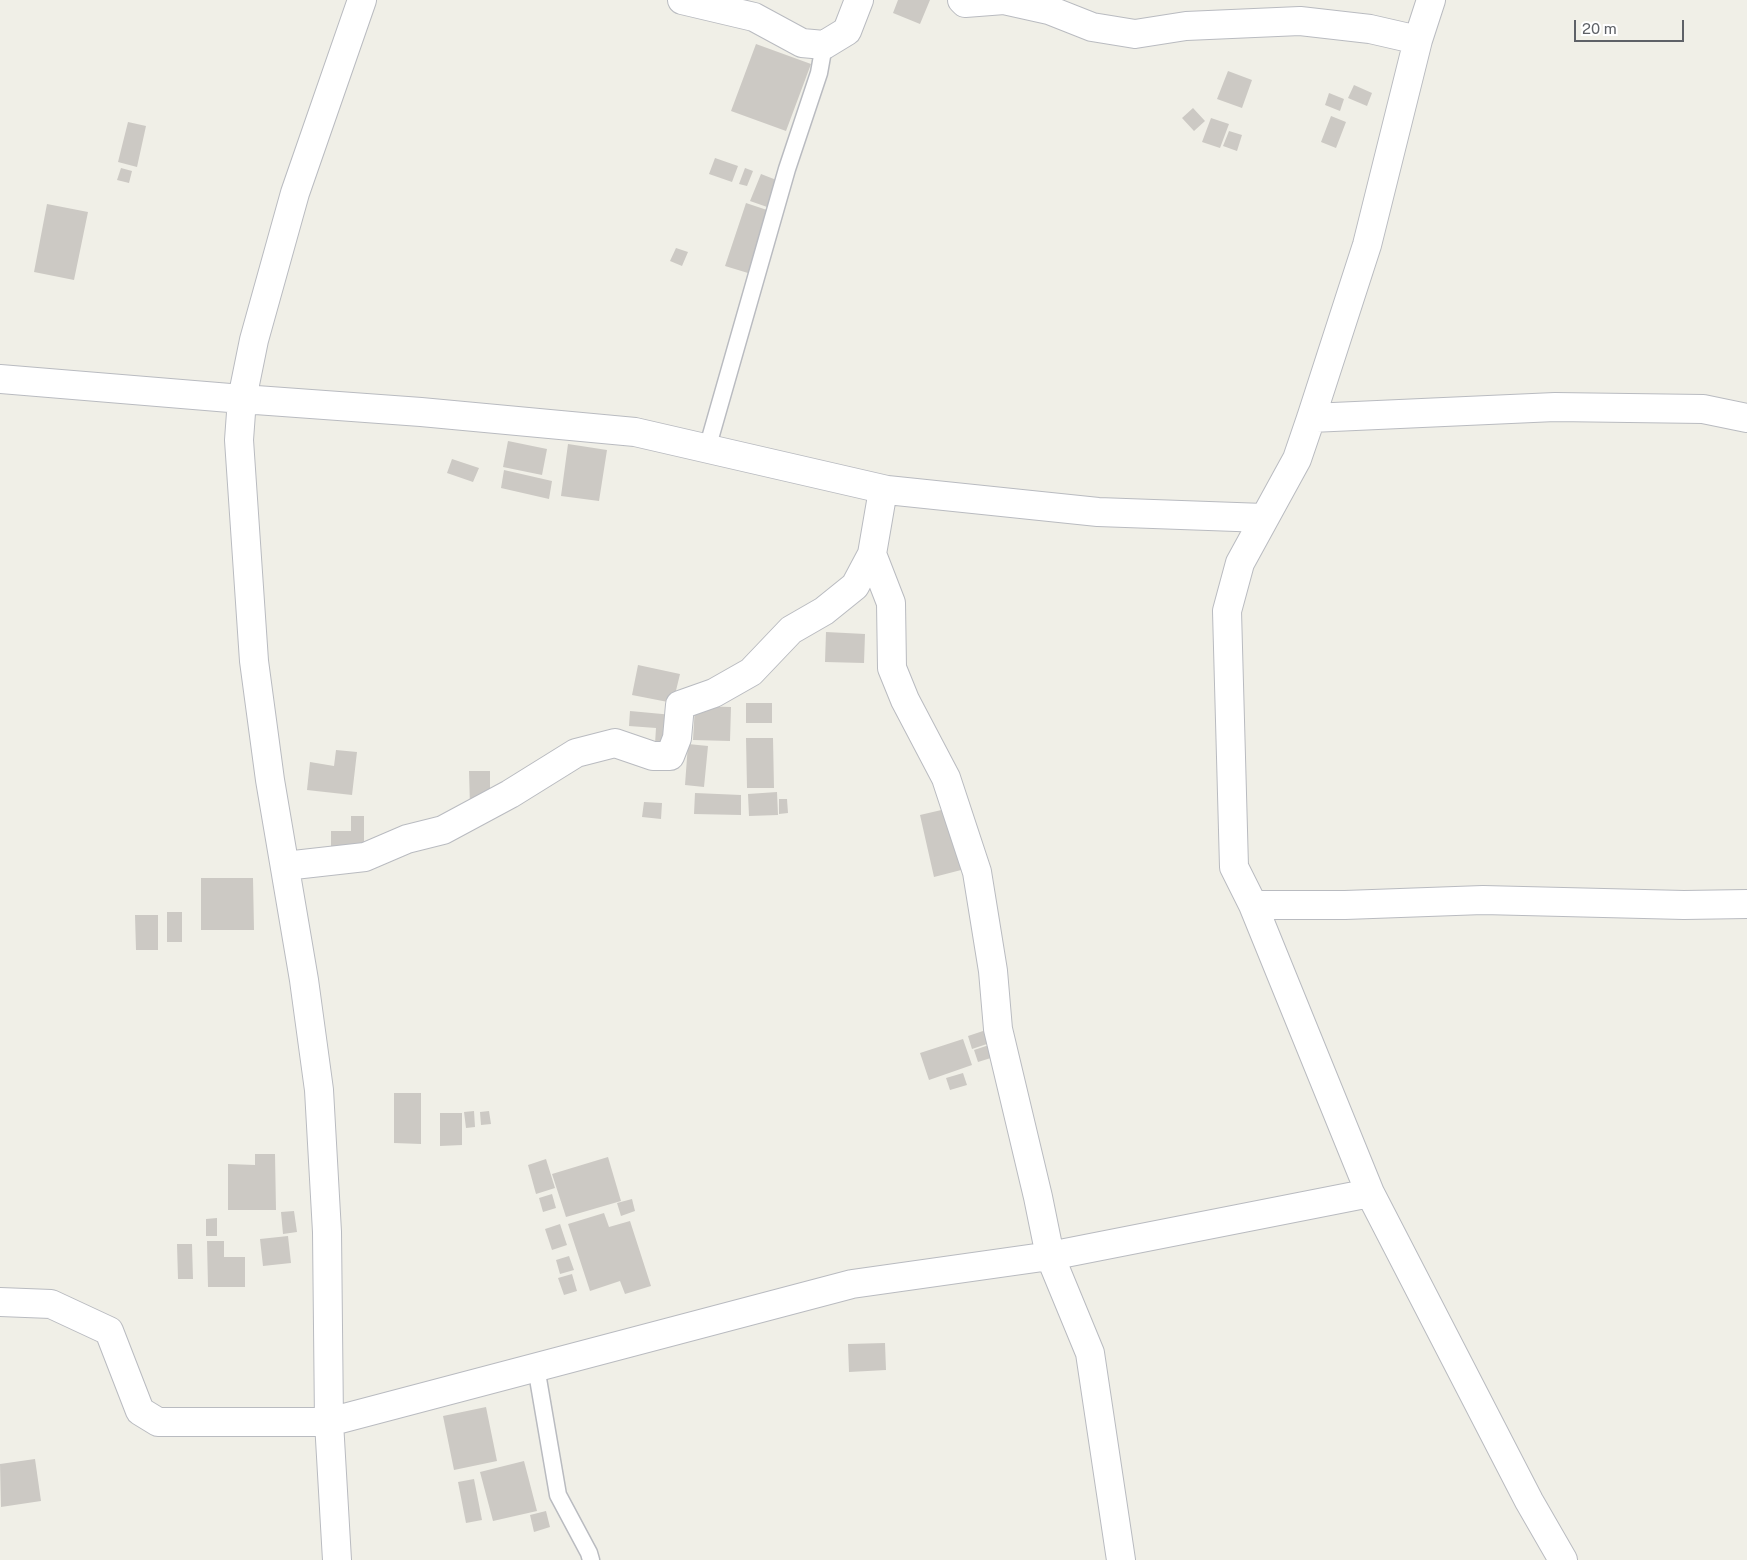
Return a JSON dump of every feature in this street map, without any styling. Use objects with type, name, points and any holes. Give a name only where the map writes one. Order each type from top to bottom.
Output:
[{"type":"street","points":[[337,1560],[329,1422],[327,1232],[319,1090],[304,980],[270,780],[254,661],[240,440],[242,399],[254,340],[295,193],[362,0]]},
{"type":"street","points":[[682,0],[754,17],[802,43],[824,45],[848,31],[859,0]]},
{"type":"street","points":[[962,0],[965,3],[1004,0],[1049,10],[1092,26],[1135,34],[1186,26],[1300,21],[1370,29],[1418,40]]},
{"type":"street","points":[[1432,0],[1418,40],[1367,245],[1312,418],[1297,459],[1240,563],[1227,611],[1234,867],[1253,905],[1370,1193],[1529,1501],[1563,1560]]},
{"type":"street","points":[[0,379],[421,412],[635,432],[883,490],[1098,512],[1264,518]]},
{"type":"street","points":[[1312,418],[1555,407],[1703,409],[1747,418]]},
{"type":"street","points":[[285,866],[365,856],[407,839],[443,830],[510,794],[576,753],[615,743],[653,756],[670,756],[677,738],[680,705],[714,693],[751,672],[792,630],[824,611],[855,586],[872,554],[883,490]]},
{"type":"street","points":[[872,554],[891,603],[892,668],[904,700],[946,778],[976,872],[993,971],[998,1029],[1050,1256],[1090,1353],[1121,1560]]},
{"type":"street","points":[[1253,905],[1345,905],[1482,900],[1684,905],[1747,904]]},
{"type":"street","points":[[0,1302],[51,1304],[109,1331],[140,1411],[158,1422],[329,1422],[852,1284],[1050,1256],[1370,1193]]},
{"type":"lane","points":[[707,449],[787,168],[819,73],[824,45]]},
{"type":"lane","points":[[536,1367],[558,1495],[591,1560]]},
{"type":"building","points":[[898,0],[930,0],[920,24],[893,13]]},
{"type":"building","points":[[756,44],[811,64],[786,131],[731,111]]},
{"type":"building","points":[[1228,71],[1252,80],[1242,108],[1217,99]]},
{"type":"building","points":[[1354,85],[1372,93],[1367,106],[1348,98]]},
{"type":"building","points":[[1329,93],[1344,99],[1340,111],[1325,105]]},
{"type":"building","points":[[1193,108],[1205,121],[1194,131],[1182,118]]},
{"type":"building","points":[[1331,116],[1346,122],[1336,148],[1321,142]]},
{"type":"building","points":[[1211,118],[1229,124],[1220,148],[1202,142]]},
{"type":"building","points":[[128,122],[146,126],[137,167],[118,162]]},
{"type":"building","points":[[1229,131],[1242,135],[1237,151],[1223,146]]},
{"type":"building","points":[[715,158],[738,166],[732,182],[709,174]]},
{"type":"building","points":[[121,168],[132,171],[129,183],[117,180]]},
{"type":"building","points":[[745,168],[753,171],[747,186],[739,184]]},
{"type":"building","points":[[761,174],[779,181],[770,208],[750,201]]},
{"type":"building","points":[[746,203],[770,211],[748,273],[725,266]]},
{"type":"building","points":[[47,204],[88,212],[74,280],[34,272]]},
{"type":"building","points":[[676,248],[688,252],[682,266],[670,261]]},
{"type":"building","points":[[508,441],[547,449],[542,475],[503,467]]},
{"type":"building","points":[[568,444],[607,450],[599,501],[561,496]]},
{"type":"building","points":[[452,459],[479,468],[473,482],[447,473]]},
{"type":"building","points":[[504,470],[552,481],[549,499],[501,488]]},
{"type":"building","points":[[826,632],[865,634],[864,663],[825,662]]},
{"type":"building","points":[[638,665],[680,674],[673,703],[632,695]]},
{"type":"building","points":[[746,703],[772,703],[772,723],[746,723]]},
{"type":"building","points":[[695,706],[731,707],[730,741],[693,740]]},
{"type":"building","points":[[630,711],[673,715],[671,745],[655,744],[656,728],[629,726]]},
{"type":"building","points":[[746,738],[773,738],[774,788],[747,788]]},
{"type":"building","points":[[688,744],[708,746],[704,787],[685,785]]},
{"type":"building","points":[[336,750],[357,752],[352,795],[307,790],[310,762],[334,766]]},
{"type":"building","points":[[469,771],[490,771],[490,797],[470,807]]},
{"type":"building","points":[[777,792],[778,815],[749,816],[748,794]]},
{"type":"building","points":[[695,793],[741,795],[741,815],[694,814]]},
{"type":"building","points":[[779,799],[787,799],[788,813],[779,814]]},
{"type":"building","points":[[644,802],[662,803],[661,819],[642,817]]},
{"type":"building","points":[[950,808],[965,869],[934,877],[920,815]]},
{"type":"building","points":[[351,816],[364,816],[364,847],[331,847],[331,831],[351,831]]},
{"type":"building","points":[[201,878],[253,878],[254,930],[201,930]]},
{"type":"building","points":[[167,912],[182,912],[182,942],[167,942]]},
{"type":"building","points":[[135,915],[158,915],[158,950],[136,950]]},
{"type":"building","points":[[989,1029],[993,1042],[972,1049],[968,1036]]},
{"type":"building","points":[[963,1039],[972,1065],[929,1080],[920,1053]]},
{"type":"building","points":[[989,1045],[994,1057],[978,1062],[974,1050]]},
{"type":"building","points":[[963,1073],[967,1085],[950,1090],[946,1078]]},
{"type":"building","points":[[394,1093],[421,1093],[421,1144],[394,1143]]},
{"type":"building","points":[[474,1111],[475,1127],[466,1128],[464,1112]]},
{"type":"building","points":[[489,1111],[491,1124],[481,1125],[480,1112]]},
{"type":"building","points":[[440,1113],[462,1113],[462,1145],[440,1146]]},
{"type":"building","points":[[255,1154],[275,1154],[276,1210],[228,1210],[228,1164],[255,1165]]},
{"type":"building","points":[[608,1157],[621,1201],[566,1217],[552,1174]]},
{"type":"building","points":[[546,1159],[555,1188],[536,1194],[528,1165]]},
{"type":"building","points":[[552,1194],[556,1208],[543,1212],[539,1198]]},
{"type":"building","points":[[632,1199],[635,1211],[621,1216],[617,1203]]},
{"type":"building","points":[[294,1211],[297,1232],[283,1234],[281,1212]]},
{"type":"building","points":[[604,1213],[609,1227],[630,1221],[651,1286],[625,1294],[620,1281],[590,1291],[568,1224]]},
{"type":"building","points":[[217,1218],[217,1236],[206,1236],[206,1219]]},
{"type":"building","points":[[560,1224],[567,1245],[552,1250],[545,1229]]},
{"type":"building","points":[[288,1236],[291,1263],[263,1266],[260,1239]]},
{"type":"building","points":[[207,1241],[224,1241],[224,1257],[245,1257],[245,1287],[208,1287]]},
{"type":"building","points":[[177,1244],[192,1244],[193,1279],[178,1279]]},
{"type":"building","points":[[569,1256],[574,1270],[560,1274],[556,1260]]},
{"type":"building","points":[[572,1274],[577,1291],[564,1295],[558,1278]]},
{"type":"building","points":[[885,1343],[886,1370],[849,1372],[848,1344]]},
{"type":"building","points":[[486,1407],[497,1461],[454,1470],[443,1416]]},
{"type":"building","points":[[35,1459],[41,1501],[1,1507],[0,1464]]},
{"type":"building","points":[[524,1461],[537,1511],[493,1521],[480,1472]]},
{"type":"building","points":[[474,1479],[482,1520],[466,1523],[458,1482]]},
{"type":"building","points":[[546,1511],[550,1527],[534,1532],[530,1515]]}]
